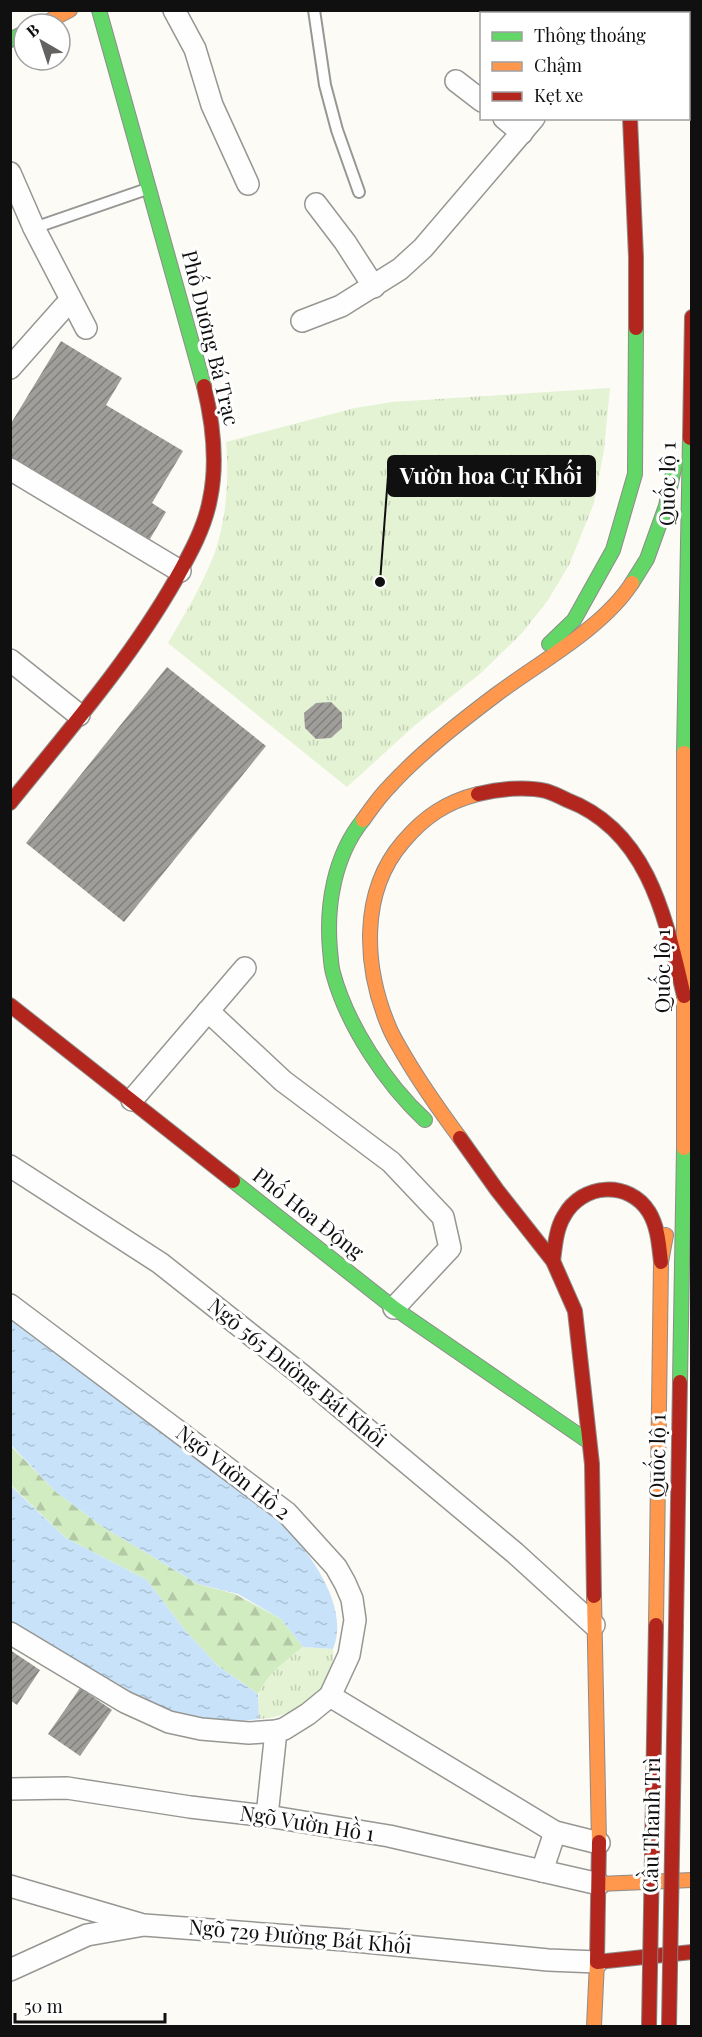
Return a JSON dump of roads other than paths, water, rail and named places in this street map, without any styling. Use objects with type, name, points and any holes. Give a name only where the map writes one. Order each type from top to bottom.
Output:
[{"type":"main road","name":"Phố Dương Bá Trạc","points":[[10,803],[130,651],[158,611],[204,521],[210,502],[214,465],[213,440],[203,379],[99,10]]},
{"type":"main road","points":[[496,695],[574,620],[613,550],[635,474],[636,257],[630,120]]},
{"type":"main road","name":"Quốc lộ 1","points":[[676,1624],[684,1151],[684,766],[692,317]]},
{"type":"main road","points":[[497,1191],[412,1108],[374,1059],[350,1017],[332,972],[328,925],[334,880],[353,832],[389,787],[430,749],[496,695],[586,630],[621,600],[647,560],[666,506],[691,394]]},
{"type":"main road","points":[[594,2026],[600,1884],[595,1579],[589,1442],[575,1311],[553,1261],[497,1191],[421,1084],[389,1028],[375,986],[369,942],[373,898],[390,857],[419,823],[457,799],[501,789],[545,791],[586,807],[621,835],[646,873],[666,922],[684,996]]},
{"type":"main road","name":"Phố Hoa Động","points":[[10,1005],[394,1308],[589,1442]]},
{"type":"main road","points":[[661,1262],[684,1151]]},
{"type":"main road","points":[[553,1261],[557,1230],[566,1212],[580,1199],[591,1193],[605,1188],[621,1188],[632,1194],[649,1210],[657,1231],[661,1262],[649,2026]]},
{"type":"main road","name":"Cầu Thanh Trì","points":[[669,2026],[676,1624]]},
{"type":"main road","points":[[600,1884],[692,1880]]},
{"type":"main road","points":[[597,1962],[692,1952]]},
{"type":"street","points":[[174,10],[195,49],[212,105],[248,183]]},
{"type":"street","points":[[456,81],[480,99]]},
{"type":"street","points":[[302,321],[341,306],[374,287],[423,248],[528,126],[510,120]]},
{"type":"street","points":[[10,173],[34,228],[86,328]]},
{"type":"street","points":[[316,204],[345,242],[374,287]]},
{"type":"street","points":[[10,368],[65,306]]},
{"type":"street","points":[[10,469],[180,571]]},
{"type":"street","points":[[10,660],[79,715]]},
{"type":"street","points":[[132,1100],[245,968]]},
{"type":"street","points":[[208,1011],[283,1081],[391,1162],[443,1217],[450,1248],[394,1308]]},
{"type":"street","name":"Ngõ 565 Đường Bát Khối","points":[[10,1166],[160,1263],[303,1376],[515,1552],[594,1625]]},
{"type":"street","name":"Ngõ Vườn Hồ 2","points":[[10,1305],[287,1513],[336,1567],[352,1599],[355,1620],[349,1655],[330,1696],[308,1714],[276,1731],[249,1733],[223,1732],[169,1722],[125,1702],[10,1633]]},
{"type":"street","points":[[567,1600],[589,1587],[595,1579]]},
{"type":"street","points":[[330,1696],[555,1832],[599,1843]]},
{"type":"street","points":[[267,1816],[276,1731]]},
{"type":"street","name":"Ngõ Vườn Hồ 1","points":[[10,1790],[68,1788],[190,1807],[267,1816],[389,1836],[600,1884]]},
{"type":"street","points":[[542,1871],[555,1832]]},
{"type":"street","points":[[10,1886],[144,1925]]},
{"type":"street","name":"Ngõ 729 Đường Bát Khối","points":[[10,1970],[87,1935],[144,1925],[345,1940],[548,1960],[597,1962]]},
{"type":"lane","points":[[314,10],[325,85],[358,192]]},
{"type":"lane","points":[[34,228],[150,189]]},
{"type":"water","points":[[10,1316],[280,1520],[314,1563],[332,1597],[337,1632],[333,1649],[303,1647],[281,1619],[238,1594],[198,1584],[103,1527],[56,1492],[11,1445]]},
{"type":"water","points":[[10,1485],[66,1538],[147,1580],[184,1629],[217,1665],[258,1694],[259,1719],[234,1722],[182,1719],[100,1679],[11,1623]]},
{"type":"place","name":"Vườn hoa Cự Khối","points":[[380,582]]}]
